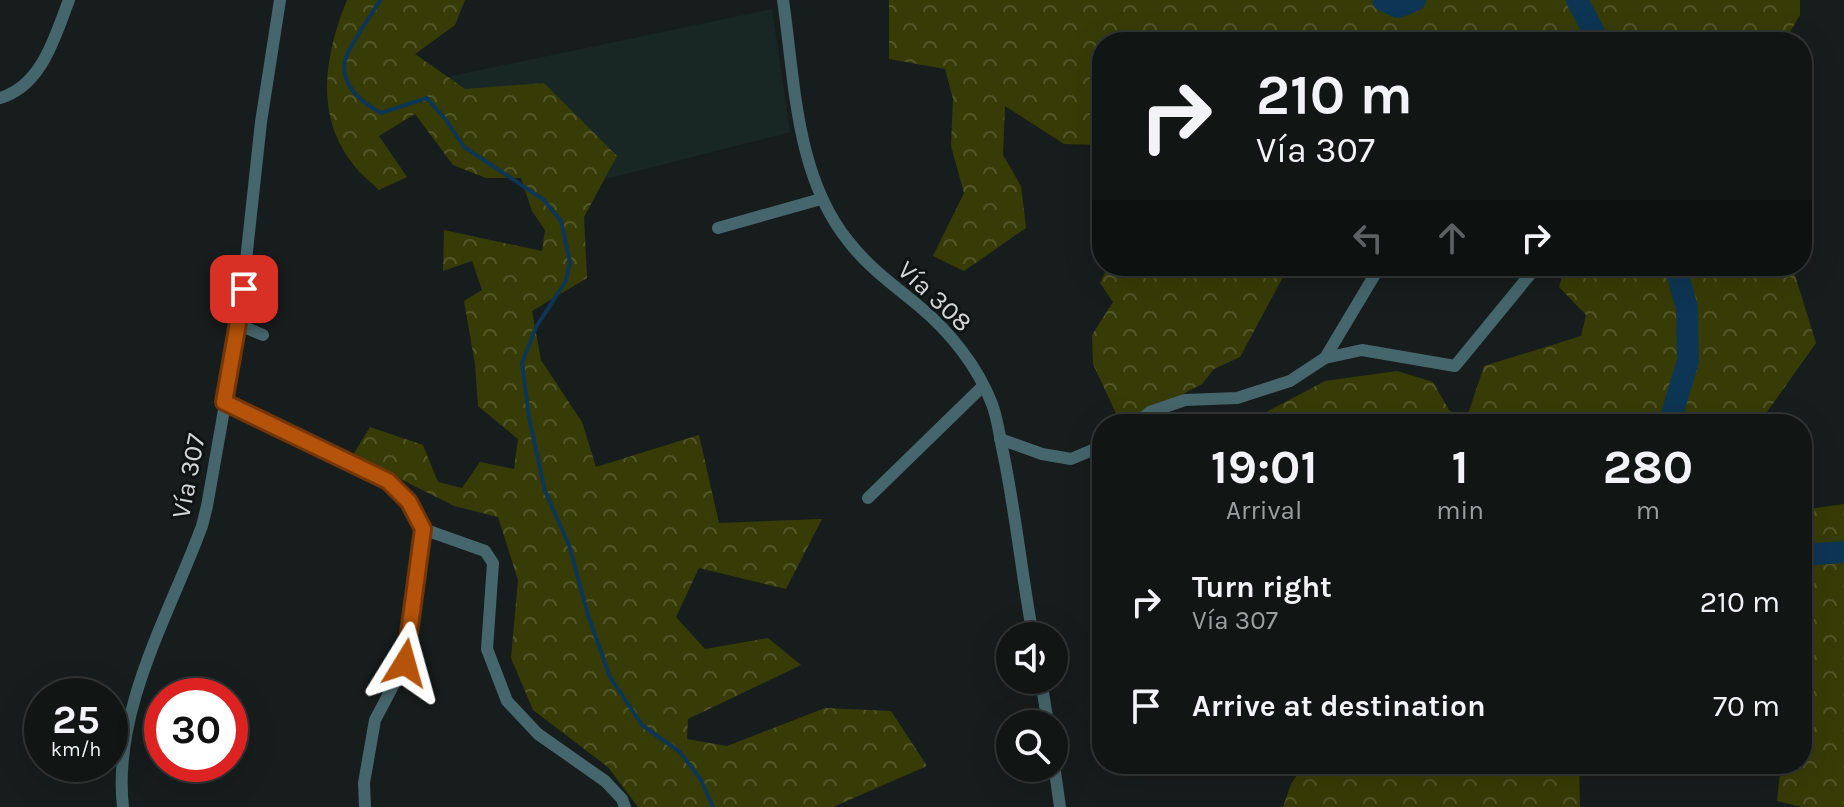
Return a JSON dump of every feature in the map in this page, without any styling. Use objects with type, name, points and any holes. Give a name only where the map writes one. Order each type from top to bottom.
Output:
[{"type":"street","points":[[0,98],[21,88],[35,75],[51,47],[69,0]]},
{"type":"street","name":"Vía 307","points":[[123,807],[127,725],[202,526],[239,325],[261,122],[280,0]]},
{"type":"street","name":"Vía 308","points":[[783,0],[803,142],[821,199],[847,241],[873,269],[923,309],[953,340],[992,403],[1012,493],[1031,622]]},
{"type":"street","points":[[718,228],[821,199]]},
{"type":"street","points":[[1325,358],[1374,276]]},
{"type":"street","points":[[1148,414],[1185,400],[1237,398],[1290,381],[1325,358],[1362,350],[1455,366],[1529,276]]},
{"type":"street","points":[[239,325],[263,335]]},
{"type":"street","points":[[868,498],[983,386]]},
{"type":"street","points":[[224,402],[388,481],[409,502],[423,529],[405,663],[375,720],[364,783],[365,807]]},
{"type":"street","points":[[1000,439],[1042,454],[1071,459],[1092,450]]},
{"type":"street","points":[[423,529],[485,551],[493,563],[487,649],[507,701],[538,734],[605,781],[622,799],[625,807]]},
{"type":"street","points":[[1056,782],[1060,807]]},
{"type":"shaded area","points":[[772,9],[790,132],[555,192],[423,82]]},
{"type":"green space","points":[[347,0],[465,0],[455,25],[415,54],[465,89],[544,83],[617,156],[584,217],[587,278],[532,311],[541,360],[582,422],[596,467],[699,435],[719,523],[822,519],[786,589],[699,568],[676,617],[705,649],[768,638],[801,665],[688,719],[687,739],[727,746],[825,708],[891,711],[927,766],[833,807],[638,807],[608,767],[533,710],[511,658],[518,580],[498,517],[454,506],[353,455],[370,427],[423,445],[438,482],[462,488],[480,462],[514,469],[518,439],[478,406],[475,364],[464,301],[482,290],[472,261],[443,271],[444,230],[542,251],[545,230],[532,211],[521,178],[486,178],[453,165],[415,114],[379,136],[407,177],[379,190],[356,168],[341,145],[328,105],[329,63]]},
{"type":"green space","points":[[889,0],[1800,0],[1800,15],[1790,32],[1092,32],[1092,145],[1064,144],[1005,106],[1003,155],[1021,186],[1026,228],[964,271],[933,256],[964,193],[951,146],[953,99],[945,69],[889,59]]},
{"type":"green space","points":[[1103,276],[1284,276],[1240,357],[1214,369],[1202,384],[1144,414],[1116,414],[1093,364],[1092,335],[1113,302],[1100,283]]},
{"type":"green space","points":[[1562,276],[1795,276],[1816,343],[1765,414],[1468,414],[1484,366],[1581,336],[1586,315],[1559,287]]},
{"type":"green space","points":[[1397,371],[1433,382],[1449,410],[1456,414],[1263,414],[1325,381]]},
{"type":"green space","points":[[1844,504],[1844,807],[1802,807],[1777,801],[1780,774],[1812,774],[1812,509]]},
{"type":"green space","points":[[1298,774],[1579,774],[1580,807],[1283,807]]},
{"type":"waterway","points":[[380,0],[345,60],[346,77],[354,92],[381,113],[427,98],[464,147],[544,200],[561,221],[570,262],[566,281],[536,327],[522,363],[529,417],[545,491],[569,545],[588,615],[610,677],[642,725],[680,752],[701,780],[713,807]]},
{"type":"waterway","points":[[1383,0],[1398,7],[1415,0]]},
{"type":"waterway","points":[[1577,0],[1594,32]]},
{"type":"waterway","points":[[1672,414],[1688,361],[1687,308],[1678,276]]},
{"type":"waterway","points":[[1812,554],[1844,552]]},
{"type":"route","points":[[244,289],[224,402],[388,481],[409,502],[423,529],[405,663]]}]
